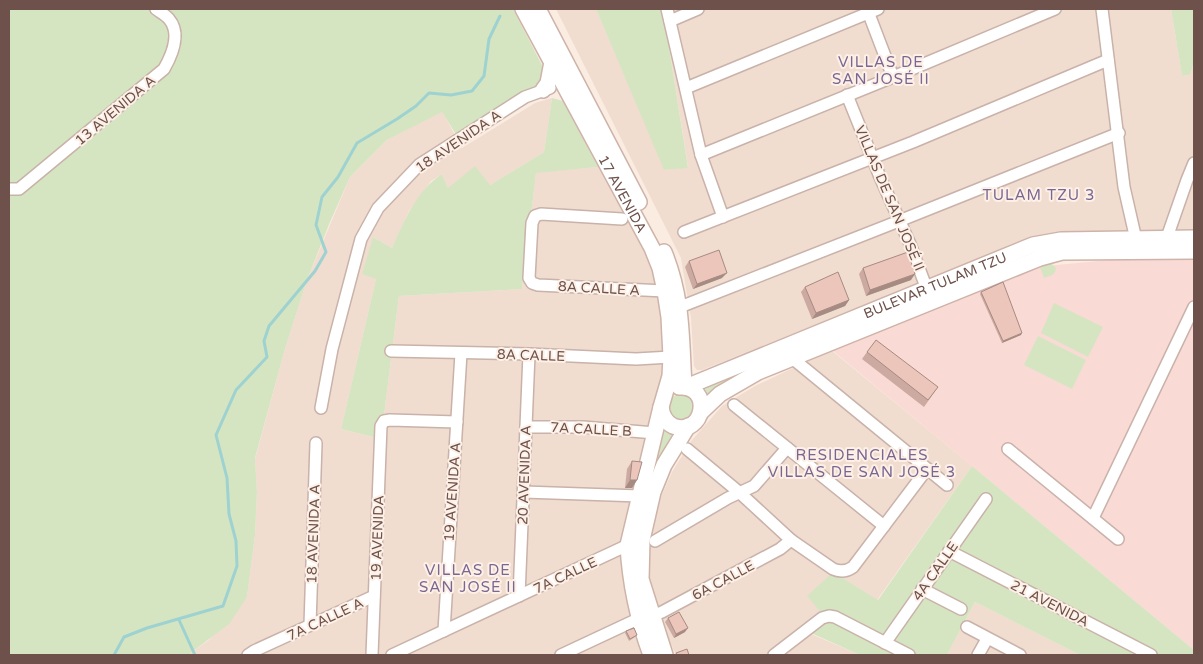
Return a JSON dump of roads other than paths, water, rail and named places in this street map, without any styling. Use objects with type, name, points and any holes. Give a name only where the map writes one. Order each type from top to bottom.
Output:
[{"type":"main road","name":"17 AVENIDA","points":[[523,9],[552,62],[570,80],[660,243],[674,278],[680,306],[685,387]]},
{"type":"main road","name":"17 AVENIDA","points":[[538,9],[570,80],[652,248],[660,268],[665,291],[669,317],[670,376],[628,545],[629,565],[646,617],[665,655]]},
{"type":"main road","points":[[543,90],[548,83],[552,62]]},
{"type":"main road","name":"BULEVAR TULAM TZU","points":[[701,412],[720,394],[758,372],[962,281],[1062,252],[1165,244],[1194,238]]},
{"type":"main road","name":"BULEVAR TULAM TZU","points":[[1165,244],[1194,250]]},
{"type":"main road","name":"BULEVAR TULAM TZU","points":[[685,387],[929,295]]},
{"type":"main road","points":[[677,387],[685,387],[697,394],[700,399],[701,412],[698,418],[682,428],[670,424],[662,414],[663,401],[677,387]]},
{"type":"main road","name":"17 AVENIDA","points":[[651,655],[641,579],[642,540],[656,483],[664,465],[688,426]]},
{"type":"street","name":"13 AVENIDA A","points":[[9,189],[19,188],[164,69],[172,54],[175,36],[170,20],[156,9]]},
{"type":"street","points":[[667,9],[701,155],[723,217]]},
{"type":"street","points":[[670,21],[698,9]]},
{"type":"street","points":[[701,155],[1055,9]]},
{"type":"street","points":[[1102,9],[1119,133],[1124,187],[1137,245]]},
{"type":"street","points":[[686,88],[871,10],[893,77]]},
{"type":"street","points":[[684,232],[872,158],[1108,60]]},
{"type":"street","name":"18 AVENIDA A","points":[[321,408],[332,349],[361,239],[378,208],[419,165],[525,98],[570,80]]},
{"type":"street","name":"VILLAS DE SAN JOSÉ II","points":[[847,95],[929,295]]},
{"type":"street","points":[[680,306],[1119,133]]},
{"type":"street","points":[[1165,244],[1186,180],[1194,163]]},
{"type":"street","name":"8A CALLE A","points":[[622,219],[541,214],[535,216],[532,223],[529,278],[538,285],[665,291]]},
{"type":"street","points":[[1093,518],[1194,307]]},
{"type":"street","name":"8A CALLE","points":[[391,351],[640,359],[671,357]]},
{"type":"street","name":"19 AVENIDA A","points":[[444,631],[461,352]]},
{"type":"street","name":"20 AVENIDA A","points":[[519,596],[529,354]]},
{"type":"street","points":[[792,358],[946,485]]},
{"type":"street","points":[[734,405],[884,526]]},
{"type":"street","name":"19 AVENIDA","points":[[372,655],[381,426],[384,421],[457,422]]},
{"type":"street","name":"7A CALLE B","points":[[526,427],[583,427],[655,433]]},
{"type":"street","name":"18 AVENIDA A","points":[[310,625],[316,443]]},
{"type":"street","points":[[687,448],[791,540],[833,569],[843,571],[853,567],[927,469]]},
{"type":"street","points":[[655,541],[754,486],[787,448]]},
{"type":"street","points":[[1008,449],[1118,539]]},
{"type":"street","points":[[524,492],[640,496]]},
{"type":"street","name":"4A CALLE","points":[[885,643],[986,499]]},
{"type":"street","name":"6A CALLE","points":[[561,655],[646,617],[662,612],[780,550],[791,540]]},
{"type":"street","name":"7A CALLE","points":[[392,655],[628,545]]},
{"type":"street","name":"21 AVENIDA","points":[[949,551],[1151,655]]},
{"type":"street","points":[[922,589],[961,609]]},
{"type":"street","name":"7A CALLE A","points":[[248,655],[374,596]]},
{"type":"street","points":[[775,655],[822,618],[829,616],[836,617],[909,655]]},
{"type":"street","points":[[967,627],[1020,655]]},
{"type":"street","points":[[978,655],[987,638]]},
{"type":"waterway","points":[[114,655],[124,637],[147,628],[223,606],[237,566],[236,541],[229,514],[227,478],[216,435],[236,390],[267,357],[264,341],[269,326],[315,271],[326,252],[316,225],[322,197],[338,177],[357,143],[416,106],[429,93],[451,95],[472,91],[484,76],[489,39],[500,16]]},
{"type":"waterway","points":[[179,620],[195,655]]},
{"type":"district","name":"VILLAS DE SAN JOSÉ II","points":[[881,70]]},
{"type":"district","name":"TULAM TZU 3","points":[[1039,195]]},
{"type":"district","name":"RESIDENCIALES VILLAS DE SAN JOSÉ 3","points":[[862,464]]},
{"type":"district","name":"VILLAS DE SAN JOSÉ II","points":[[468,578]]}]
